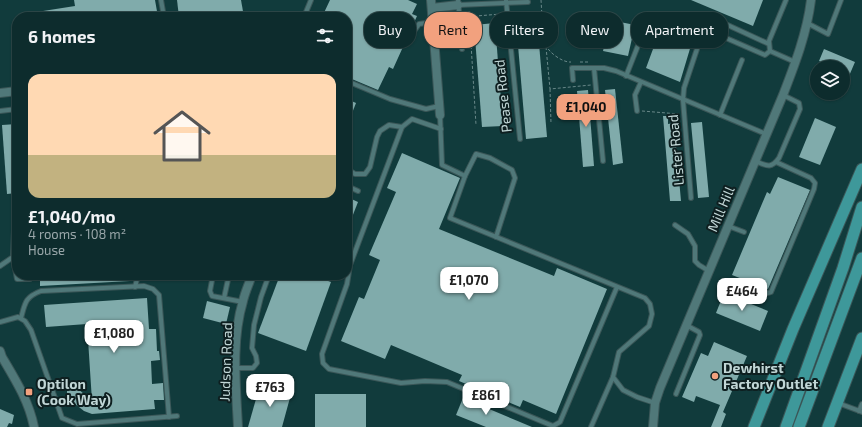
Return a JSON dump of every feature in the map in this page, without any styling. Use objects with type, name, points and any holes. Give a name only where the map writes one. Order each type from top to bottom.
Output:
[{"type":"highway","points":[[754,427],[793,329],[862,169]]},
{"type":"highway","points":[[786,427],[843,268],[862,207]]},
{"type":"highway","points":[[799,427],[862,258]]},
{"type":"highway","points":[[828,427],[837,403],[858,360],[862,338]]},
{"type":"street","name":"Mill Hill","points":[[653,427],[654,403],[796,62],[807,22],[811,0]]},
{"type":"street","points":[[432,4],[458,2]]},
{"type":"street","points":[[436,48],[440,115]]},
{"type":"street","points":[[0,93],[12,92]]},
{"type":"street","name":"Judson Road","points":[[238,427],[236,368],[237,333],[242,302],[250,280]]},
{"type":"street","points":[[0,352],[26,400],[32,416],[34,427]]},
{"type":"lane","points":[[161,0],[163,12]]},
{"type":"lane","points":[[306,12],[311,0]]},
{"type":"lane","points":[[770,51],[769,41],[786,0]]},
{"type":"lane","points":[[807,22],[828,34],[841,0]]},
{"type":"lane","points":[[459,12],[458,2],[469,4],[506,1],[528,2]]},
{"type":"lane","name":"Pease Road","points":[[506,1],[507,12]]},
{"type":"lane","points":[[769,44],[708,16],[703,28],[765,54],[770,51]]},
{"type":"lane","points":[[416,28],[419,24],[424,23]]},
{"type":"lane","name":"Pease Road","points":[[511,48],[520,139]]},
{"type":"lane","points":[[626,76],[637,48]]},
{"type":"lane","points":[[683,100],[684,88],[697,49]]},
{"type":"lane","points":[[770,51],[796,62]]},
{"type":"lane","points":[[720,115],[742,60]]},
{"type":"lane","name":"Lister Road","points":[[573,80],[572,68],[604,68],[766,134]]},
{"type":"lane","points":[[594,68],[603,162]]},
{"type":"lane","points":[[637,111],[635,95],[641,82]]},
{"type":"lane","points":[[352,83],[390,99],[426,109],[440,106]]},
{"type":"lane","points":[[755,161],[768,166],[773,165],[779,158],[800,106],[796,101],[783,95]]},
{"type":"lane","name":"Lister Road","points":[[683,100],[691,198]]},
{"type":"lane","points":[[0,111],[12,110]]},
{"type":"lane","points":[[440,115],[442,165],[465,176]]},
{"type":"lane","points":[[352,259],[402,127],[412,119],[441,129]]},
{"type":"lane","points":[[352,172],[365,174],[370,167],[377,136],[380,131],[389,125],[402,127]]},
{"type":"lane","points":[[496,237],[515,178],[512,170],[490,158],[476,154],[465,176],[450,218],[617,287],[645,298],[650,304],[652,314],[649,326],[619,352],[612,377],[591,427]]},
{"type":"lane","points":[[746,288],[751,288],[768,294],[771,292],[814,189],[815,183],[811,178],[776,162]]},
{"type":"lane","points":[[352,188],[358,190]]},
{"type":"lane","points":[[675,225],[688,234],[694,246],[695,261],[709,271]]},
{"type":"lane","points":[[728,226],[744,232]]},
{"type":"lane","points":[[0,266],[12,258]]},
{"type":"lane","points":[[135,287],[137,280]]},
{"type":"lane","points":[[212,280],[210,291],[212,296],[242,302]]},
{"type":"lane","points":[[224,298],[228,280]]},
{"type":"lane","points":[[236,368],[253,368],[257,364],[256,356],[252,348],[254,325],[267,280]]},
{"type":"lane","points":[[348,280],[322,354],[323,363],[329,369],[401,383],[425,381],[447,382],[553,426],[560,422],[617,287]]},
{"type":"lane","points":[[21,318],[24,304],[31,295],[41,291],[144,286],[153,289],[159,295],[169,416]]},
{"type":"lane","points":[[0,322],[18,317],[25,321],[31,330],[62,418],[77,424],[177,416]]},
{"type":"lane","points":[[676,394],[700,335],[699,332],[686,325]]},
{"type":"lane","points":[[612,377],[623,390],[654,403]]},
{"type":"lane","points":[[837,403],[860,412],[862,404]]},
{"type":"path","points":[[541,0],[543,12]]},
{"type":"path","points":[[468,12],[469,4]]},
{"type":"path","points":[[470,48],[476,125]]},
{"type":"path","points":[[546,48],[550,88],[551,124]]},
{"type":"path","points":[[547,48],[556,57],[567,63],[589,62],[594,68]]},
{"type":"path","points":[[550,88],[596,85]]},
{"type":"path","points":[[637,111],[684,114]]},
{"type":"building","points":[[74,0],[155,0],[157,12],[37,12],[75,6]]},
{"type":"building","points":[[177,0],[241,0],[243,12],[178,12]]},
{"type":"building","points":[[330,0],[408,0],[417,4],[413,12],[364,12],[364,48],[403,48],[393,69],[389,67],[378,90],[352,79],[352,12],[324,12]]},
{"type":"building","points":[[691,0],[763,0],[753,26],[728,16],[728,12],[720,12]]},
{"type":"building","points":[[490,23],[490,48],[497,48],[503,126],[482,127],[476,48],[482,48],[482,24]]},
{"type":"building","points":[[623,23],[631,24],[631,43],[628,56],[603,51],[604,48],[623,48]]},
{"type":"building","points":[[518,48],[539,48],[547,137],[526,139]]},
{"type":"building","points":[[649,48],[690,48],[680,82],[646,68],[653,49]]},
{"type":"building","points":[[824,49],[855,62],[850,74],[850,60],[819,60]]},
{"type":"building","points":[[615,89],[623,163],[613,165],[605,90]]},
{"type":"building","points":[[588,90],[594,166],[583,167],[577,91]]},
{"type":"building","points":[[352,101],[356,103],[352,113]]},
{"type":"building","points":[[663,116],[668,116],[668,124],[674,123],[681,201],[670,201]]},
{"type":"building","points":[[815,118],[836,127],[820,165],[799,157]]},
{"type":"building","points":[[702,122],[709,197],[698,198],[691,123]]},
{"type":"building","points":[[12,124],[12,194],[7,194],[2,125]]},
{"type":"building","points":[[402,153],[460,178],[439,229],[554,276],[557,268],[607,289],[556,414],[523,400],[520,407],[459,381],[462,375],[391,345],[385,359],[341,341],[359,297],[364,299],[380,260],[369,255],[396,192],[387,188]]},
{"type":"building","points":[[778,177],[810,190],[768,289],[732,275],[767,192],[770,194]]},
{"type":"building","points":[[352,199],[358,202],[352,217]]},
{"type":"building","points":[[40,280],[130,280],[130,281],[40,286]]},
{"type":"building","points":[[278,280],[325,280],[331,282],[306,351],[258,333]]},
{"type":"building","points":[[724,293],[768,311],[760,331],[716,313]]},
{"type":"building","points":[[147,298],[149,329],[156,329],[157,351],[159,351],[160,360],[151,361],[152,384],[163,383],[164,400],[154,400],[155,409],[92,414],[84,411],[70,400],[67,395],[67,388],[77,388],[92,401],[87,324],[46,327],[44,305]]},
{"type":"building","points":[[207,301],[230,307],[226,324],[203,318]]},
{"type":"building","name":"Dewhirst Factory Outlet","points":[[714,342],[747,356],[723,412],[726,414],[721,427],[711,427],[720,405],[696,396],[694,402],[682,397],[701,353],[708,356]]},
{"type":"building","points":[[260,385],[291,394],[282,427],[248,427]]},
{"type":"building","points":[[315,394],[366,394],[366,427],[315,427]]},
{"type":"building","points":[[463,398],[532,427],[486,427],[456,415]]},
{"type":"building","points":[[0,409],[14,415],[12,424],[9,423],[7,427],[0,427]]},
{"type":"place","name":"Dewhirst Factory Outlet","points":[[715,376]]},
{"type":"place","name":"Optilon (Cook Way)","points":[[29,392]]}]
